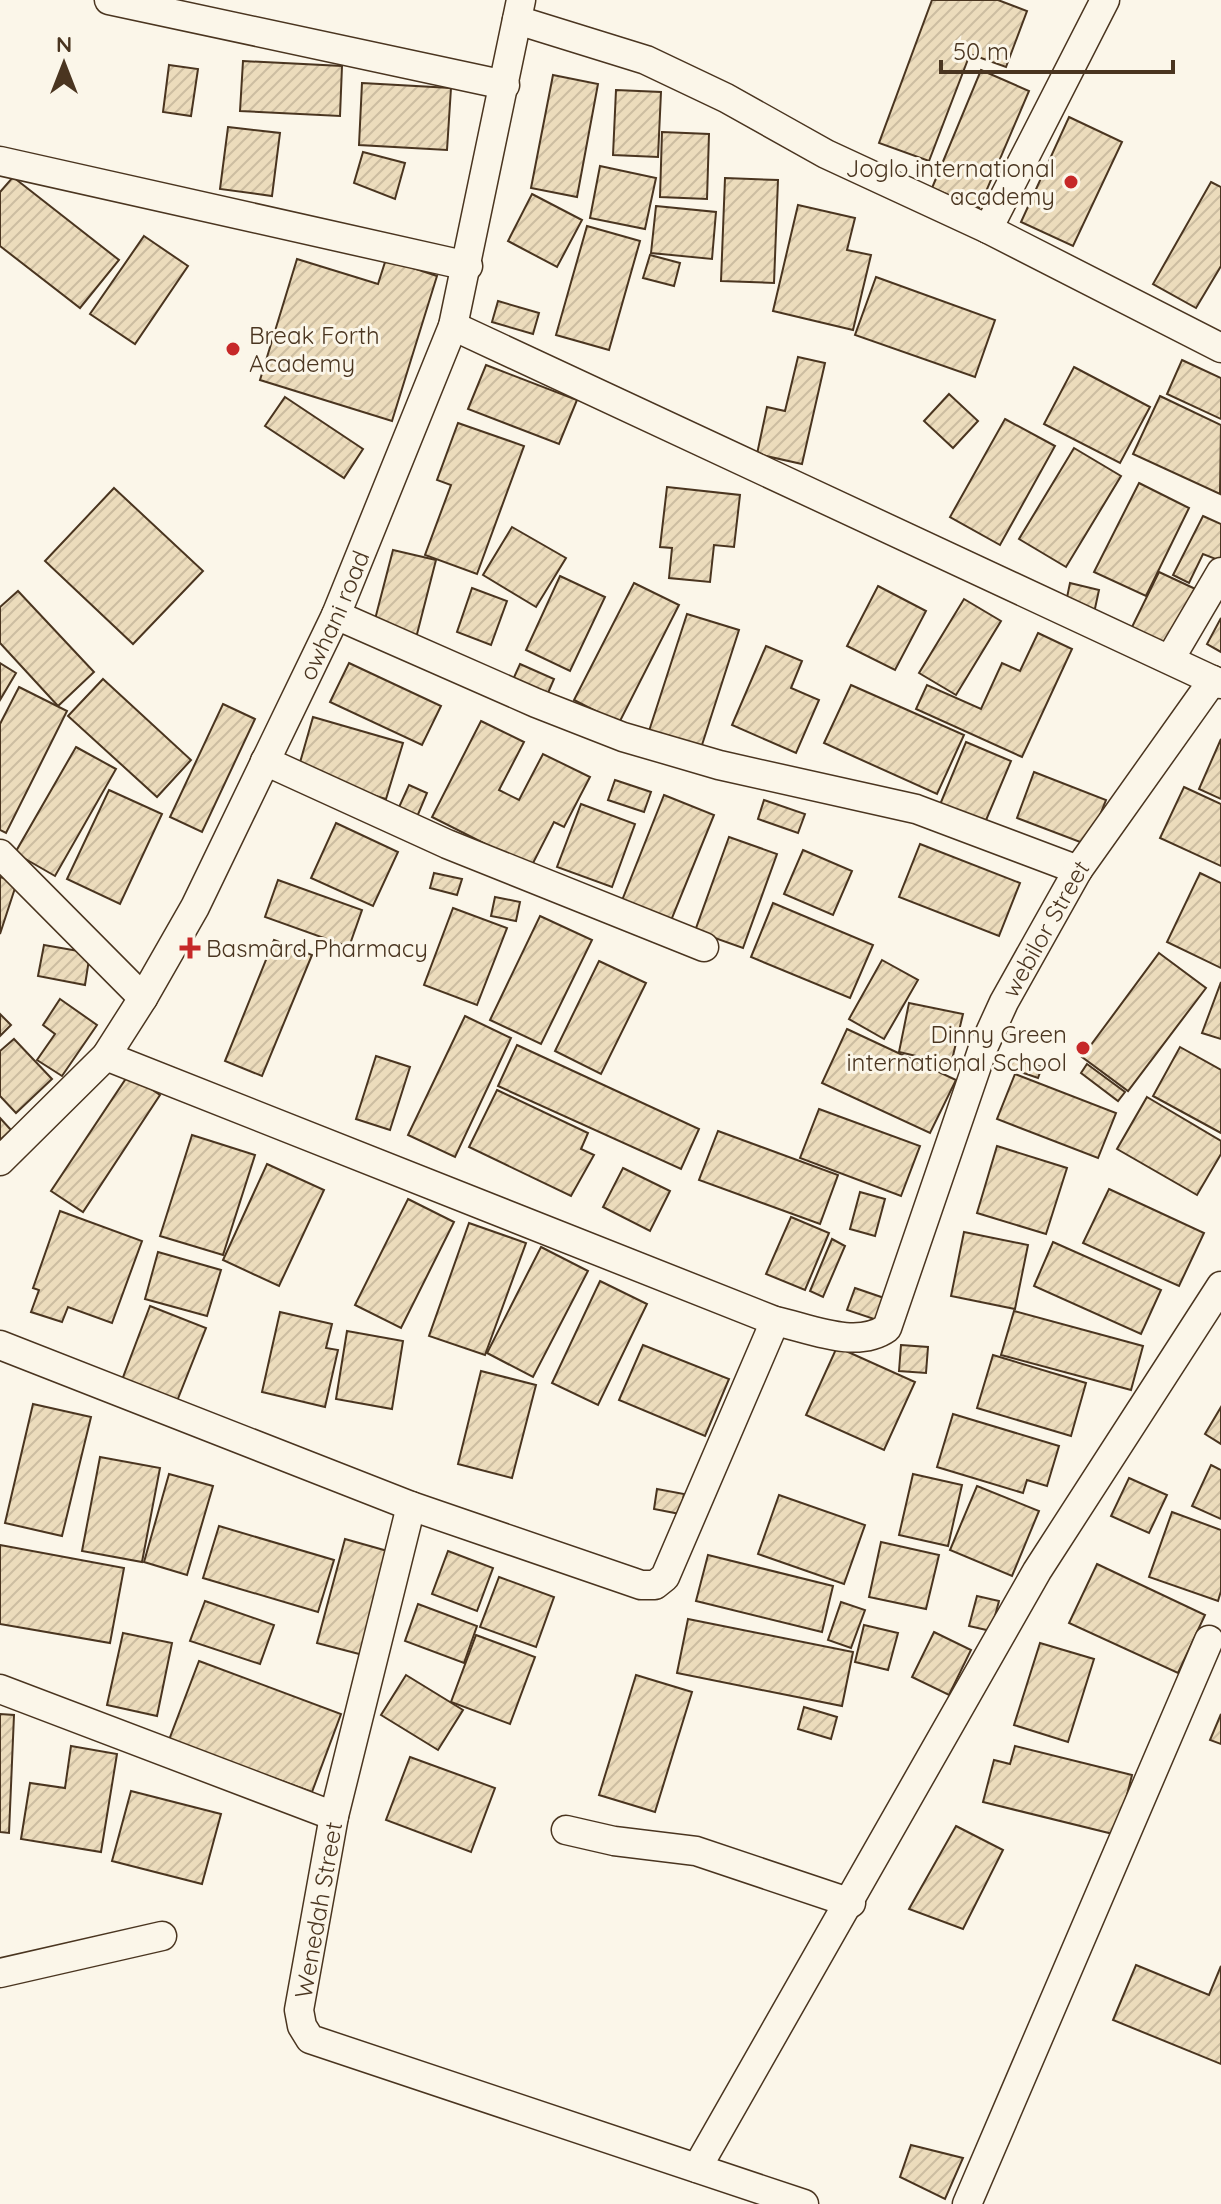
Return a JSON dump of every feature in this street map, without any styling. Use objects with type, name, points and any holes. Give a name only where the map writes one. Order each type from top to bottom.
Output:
[{"type":"street","points":[[109,0],[505,85]]},
{"type":"street","points":[[988,229],[1105,0]]},
{"type":"street","points":[[519,10],[646,60],[726,98],[826,154],[988,229],[1221,348]]},
{"type":"street","name":"owhani road","points":[[0,1161],[106,1056],[143,998],[195,907],[336,615],[453,326],[468,266],[519,10]]},
{"type":"street","points":[[0,161],[468,266]]},
{"type":"street","points":[[453,326],[1217,682]]},
{"type":"street","points":[[1170,659],[1221,572]]},
{"type":"street","points":[[336,615],[536,703],[623,737],[719,765],[916,809],[1078,870]]},
{"type":"street","name":"webilor Street","points":[[775,1321],[858,1339],[875,1336],[887,1328],[983,1048],[1004,1002],[1078,870],[1217,682]]},
{"type":"street","points":[[265,761],[447,844],[704,947]]},
{"type":"street","points":[[0,854],[143,998]]},
{"type":"street","points":[[0,1345],[411,1506],[641,1585],[655,1585],[665,1577],[775,1321],[106,1056]]},
{"type":"street","points":[[697,2168],[851,1903],[1037,1571],[1221,1286]]},
{"type":"street","name":"Wenedah Street","points":[[411,1506],[334,1816],[299,2010],[302,2026],[310,2039],[697,2168],[756,2197],[804,2204]]},
{"type":"street","points":[[967,2204],[1209,1640]]},
{"type":"street","points":[[0,1689],[334,1816]]},
{"type":"street","points":[[566,1830],[614,1841],[696,1851],[851,1903]]},
{"type":"street","points":[[0,1973],[162,1936]]},
{"type":"building","points":[[932,0],[998,0],[1027,11],[1006,67],[970,54],[929,161],[879,143]]},
{"type":"building","points":[[243,61],[342,66],[340,116],[240,111]]},
{"type":"building","points":[[169,65],[198,69],[191,116],[163,112]]},
{"type":"building","points":[[981,70],[1029,91],[979,208],[932,188]]},
{"type":"building","points":[[553,75],[598,84],[577,197],[531,188]]},
{"type":"building","points":[[362,83],[451,88],[447,150],[359,145]]},
{"type":"building","points":[[616,90],[661,92],[658,157],[613,155]]},
{"type":"building","name":"Joglo international academy","points":[[1069,117],[1122,142],[1073,246],[1021,222]]},
{"type":"building","points":[[228,127],[280,133],[272,196],[220,189]]},
{"type":"building","points":[[662,132],[709,134],[707,199],[660,197]]},
{"type":"building","points":[[363,152],[405,163],[395,199],[354,183]]},
{"type":"building","points":[[600,166],[656,178],[645,229],[590,218]]},
{"type":"building","points":[[13,177],[119,260],[80,308],[0,246],[0,192]]},
{"type":"building","points":[[725,178],[778,180],[774,283],[721,281]]},
{"type":"building","points":[[1211,182],[1221,187],[1221,266],[1196,308],[1153,284]]},
{"type":"building","points":[[532,194],[582,220],[557,267],[508,241]]},
{"type":"building","points":[[798,205],[855,218],[847,250],[871,255],[853,330],[773,311]]},
{"type":"building","points":[[656,206],[716,212],[712,259],[651,253]]},
{"type":"building","points":[[587,226],[640,241],[609,350],[556,335]]},
{"type":"building","points":[[144,236],[188,266],[135,344],[90,314]]},
{"type":"building","points":[[650,255],[680,263],[674,286],[643,278]]},
{"type":"building","points":[[297,259],[378,284],[386,259],[437,276],[392,421],[260,380]]},
{"type":"building","points":[[876,277],[995,320],[975,377],[855,335]]},
{"type":"building","points":[[498,301],[539,313],[533,334],[492,322]]},
{"type":"building","points":[[798,357],[825,363],[802,464],[757,454],[767,407],[785,411]]},
{"type":"building","points":[[1182,360],[1221,378],[1221,419],[1167,394]]},
{"type":"building","points":[[486,365],[577,400],[559,444],[468,409]]},
{"type":"building","points":[[1074,367],[1150,407],[1120,463],[1044,424]]},
{"type":"building","points":[[949,394],[978,421],[953,448],[924,421]]},
{"type":"building","points":[[1160,396],[1221,425],[1220,494],[1133,454]]},
{"type":"building","points":[[285,397],[363,449],[344,478],[265,426]]},
{"type":"building","points":[[1005,419],[1055,446],[1000,545],[950,517]]},
{"type":"building","points":[[458,423],[524,446],[477,574],[425,555],[451,485],[437,480]]},
{"type":"building","points":[[1074,448],[1121,476],[1066,567],[1019,539]]},
{"type":"building","points":[[1139,483],[1189,508],[1146,596],[1094,572]]},
{"type":"building","points":[[667,487],[740,495],[734,547],[714,545],[710,582],[669,578],[672,548],[660,547]]},
{"type":"building","points":[[114,488],[203,571],[133,644],[45,561]]},
{"type":"building","points":[[1203,516],[1221,524],[1221,561],[1203,554],[1189,583],[1173,575]]},
{"type":"building","points":[[512,527],[566,558],[536,607],[483,575]]},
{"type":"building","points":[[393,550],[436,560],[416,638],[373,627]]},
{"type":"building","points":[[1159,572],[1202,592],[1173,652],[1130,631]]},
{"type":"building","points":[[560,576],[605,597],[570,671],[526,650]]},
{"type":"building","points":[[634,583],[679,605],[619,723],[574,700]]},
{"type":"building","points":[[1070,583],[1099,590],[1094,613],[1065,607]]},
{"type":"building","points":[[878,586],[926,611],[895,670],[847,646]]},
{"type":"building","points":[[472,588],[507,601],[491,645],[457,632]]},
{"type":"building","points":[[18,591],[94,672],[58,706],[0,643],[0,607]]},
{"type":"building","points":[[964,599],[1001,621],[956,695],[919,673]]},
{"type":"building","points":[[687,614],[739,630],[701,748],[649,731]]},
{"type":"building","points":[[1221,618],[1221,652],[1207,644]]},
{"type":"building","points":[[1038,633],[1072,649],[1022,757],[916,709],[927,685],[981,709],[1002,663],[1020,671]]},
{"type":"building","points":[[766,646],[802,661],[791,688],[819,700],[796,753],[732,725]]},
{"type":"building","points":[[0,663],[16,673],[0,700]]},
{"type":"building","points":[[349,663],[441,706],[422,745],[330,702]]},
{"type":"building","points":[[520,664],[554,679],[545,700],[511,684]]},
{"type":"building","points":[[103,679],[191,760],[157,797],[68,716]]},
{"type":"building","points":[[851,685],[964,735],[937,794],[824,743]]},
{"type":"building","points":[[19,687],[67,711],[6,833],[0,830],[0,724]]},
{"type":"building","points":[[223,704],[255,719],[202,832],[170,817]]},
{"type":"building","points":[[313,717],[403,743],[386,799],[297,773]]},
{"type":"building","points":[[481,721],[524,742],[499,790],[519,800],[543,754],[590,777],[564,827],[554,822],[531,867],[432,817]]},
{"type":"building","points":[[1221,739],[1221,799],[1199,789]]},
{"type":"building","points":[[966,742],[1011,761],[984,825],[939,807]]},
{"type":"building","points":[[76,747],[116,769],[55,876],[15,853]]},
{"type":"building","points":[[1034,772],[1106,800],[1088,845],[1017,818]]},
{"type":"building","points":[[615,780],[651,792],[644,812],[608,800]]},
{"type":"building","points":[[409,785],[427,793],[414,824],[395,816]]},
{"type":"building","points":[[1184,787],[1221,804],[1221,866],[1160,838]]},
{"type":"building","points":[[109,790],[162,814],[120,904],[67,879]]},
{"type":"building","points":[[664,795],[714,815],[670,923],[621,903]]},
{"type":"building","points":[[764,800],[805,814],[798,833],[758,819]]},
{"type":"building","points":[[581,804],[635,824],[612,887],[557,867]]},
{"type":"building","points":[[336,823],[398,852],[373,906],[311,878]]},
{"type":"building","points":[[729,837],[777,854],[743,948],[695,931]]},
{"type":"building","points":[[920,844],[1020,883],[999,936],[899,897]]},
{"type":"building","points":[[803,850],[852,871],[833,915],[784,894]]},
{"type":"building","points":[[434,873],[462,879],[457,895],[430,888]]},
{"type":"building","points":[[1200,873],[1221,883],[1221,968],[1167,942]]},
{"type":"building","points":[[0,877],[17,882],[0,934]]},
{"type":"building","points":[[278,880],[362,910],[349,947],[265,917]]},
{"type":"building","points":[[495,897],[520,902],[516,921],[491,916]]},
{"type":"building","points":[[773,903],[873,945],[850,998],[751,957]]},
{"type":"building","points":[[453,908],[507,928],[477,1005],[424,985]]},
{"type":"building","points":[[540,916],[592,940],[541,1044],[490,1020]]},
{"type":"building","points":[[274,940],[312,955],[262,1076],[225,1061]]},
{"type":"building","points":[[44,945],[90,953],[85,985],[38,976]]},
{"type":"building","points":[[1159,953],[1206,988],[1128,1091],[1082,1057]]},
{"type":"building","points":[[882,960],[918,980],[884,1039],[849,1019]]},
{"type":"building","points":[[599,961],[646,983],[601,1074],[555,1051]]},
{"type":"building","points":[[1221,982],[1221,1039],[1202,1033]]},
{"type":"building","points":[[60,999],[97,1025],[62,1076],[37,1060],[55,1034],[43,1025]]},
{"type":"building","points":[[909,1003],[963,1014],[951,1064],[899,1052]]},
{"type":"building","points":[[0,1014],[11,1025],[0,1036]]},
{"type":"building","points":[[465,1016],[511,1038],[455,1157],[408,1135]]},
{"type":"building","points":[[847,1029],[956,1080],[930,1133],[822,1083]]},
{"type":"building","points":[[14,1039],[52,1079],[16,1113],[0,1096],[0,1051]]},
{"type":"building","points":[[517,1045],[699,1129],[681,1169],[498,1086]]},
{"type":"building","points":[[1180,1047],[1221,1070],[1221,1133],[1153,1096]]},
{"type":"building","points":[[376,1056],[410,1067],[390,1130],[356,1119]]},
{"type":"building","points":[[1013,1057],[1042,1067],[1038,1078],[1009,1068]]},
{"type":"building","points":[[1087,1064],[1125,1092],[1118,1101],[1081,1073]]},
{"type":"building","points":[[129,1074],[160,1095],[83,1212],[51,1191]]},
{"type":"building","points":[[1015,1074],[1116,1113],[1098,1158],[997,1119]]},
{"type":"building","points":[[497,1090],[588,1133],[581,1149],[594,1155],[571,1196],[469,1147]]},
{"type":"building","points":[[1147,1097],[1221,1141],[1221,1154],[1197,1195],[1117,1149]]},
{"type":"building","points":[[819,1109],[920,1146],[901,1196],[800,1158]]},
{"type":"building","points":[[0,1118],[11,1130],[0,1140]]},
{"type":"building","points":[[718,1131],[838,1175],[820,1224],[699,1180]]},
{"type":"building","points":[[192,1135],[255,1155],[223,1255],[160,1236]]},
{"type":"building","points":[[997,1146],[1067,1168],[1046,1234],[977,1213]]},
{"type":"building","points":[[267,1164],[324,1190],[279,1286],[223,1260]]},
{"type":"building","points":[[623,1168],[670,1191],[650,1231],[603,1207]]},
{"type":"building","points":[[1109,1189],[1204,1233],[1179,1286],[1083,1243]]},
{"type":"building","points":[[860,1192],[885,1199],[875,1236],[850,1229]]},
{"type":"building","points":[[408,1199],[454,1222],[401,1328],[355,1305]]},
{"type":"building","points":[[60,1211],[142,1241],[112,1323],[68,1307],[62,1322],[31,1312],[39,1290],[33,1288]]},
{"type":"building","points":[[791,1217],[829,1233],[805,1290],[766,1274]]},
{"type":"building","points":[[469,1223],[526,1243],[485,1355],[429,1336]]},
{"type":"building","points":[[964,1232],[1028,1245],[1015,1309],[951,1296]]},
{"type":"building","points":[[832,1239],[845,1246],[823,1297],[810,1291]]},
{"type":"building","points":[[1053,1242],[1161,1290],[1141,1334],[1034,1286]]},
{"type":"building","points":[[541,1247],[588,1271],[533,1377],[487,1353]]},
{"type":"building","points":[[158,1252],[221,1270],[207,1316],[145,1299]]},
{"type":"building","points":[[600,1281],[647,1304],[598,1405],[552,1383]]},
{"type":"building","points":[[855,1288],[887,1299],[880,1321],[847,1310]]},
{"type":"building","points":[[150,1306],[206,1328],[177,1401],[122,1380]]},
{"type":"building","points":[[1014,1311],[1143,1346],[1131,1390],[1001,1355]]},
{"type":"building","points":[[280,1312],[332,1324],[326,1348],[338,1350],[325,1407],[262,1392]]},
{"type":"building","points":[[347,1331],[403,1341],[392,1409],[336,1399]]},
{"type":"building","points":[[643,1345],[729,1379],[705,1436],[619,1400]]},
{"type":"building","points":[[901,1345],[928,1347],[926,1373],[899,1371]]},
{"type":"building","points":[[837,1347],[915,1382],[884,1450],[806,1415]]},
{"type":"building","points":[[993,1355],[1086,1383],[1071,1436],[977,1408]]},
{"type":"building","points":[[481,1371],[536,1385],[512,1478],[458,1464]]},
{"type":"building","points":[[33,1404],[91,1417],[62,1536],[5,1523]]},
{"type":"building","points":[[1221,1407],[1221,1444],[1205,1434]]},
{"type":"building","points":[[953,1414],[1059,1446],[1047,1486],[1027,1480],[1023,1493],[937,1467]]},
{"type":"building","points":[[100,1457],[160,1468],[142,1562],[82,1551]]},
{"type":"building","points":[[1211,1465],[1221,1470],[1221,1519],[1192,1506]]},
{"type":"building","points":[[169,1474],[213,1486],[187,1575],[144,1562]]},
{"type":"building","points":[[913,1474],[962,1485],[948,1546],[899,1535]]},
{"type":"building","points":[[1129,1478],[1167,1495],[1149,1533],[1111,1516]]},
{"type":"building","points":[[977,1486],[1039,1511],[1012,1576],[950,1550]]},
{"type":"building","points":[[657,1489],[684,1494],[680,1514],[654,1509]]},
{"type":"building","points":[[779,1495],[865,1525],[844,1584],[758,1554]]},
{"type":"building","points":[[1172,1512],[1221,1530],[1221,1591],[1218,1601],[1149,1577]]},
{"type":"building","points":[[219,1526],[334,1560],[318,1612],[203,1578]]},
{"type":"building","points":[[345,1539],[391,1552],[363,1655],[317,1643]]},
{"type":"building","points":[[881,1542],[939,1555],[926,1609],[869,1597]]},
{"type":"building","points":[[0,1545],[124,1568],[110,1643],[0,1624]]},
{"type":"building","points":[[448,1551],[493,1568],[477,1611],[432,1594]]},
{"type":"building","points":[[708,1555],[833,1586],[822,1632],[696,1601]]},
{"type":"building","points":[[1097,1564],[1205,1615],[1178,1673],[1069,1623]]},
{"type":"building","points":[[499,1577],[554,1597],[536,1647],[480,1627]]},
{"type":"building","points":[[977,1596],[999,1601],[991,1631],[969,1626]]},
{"type":"building","points":[[205,1601],[274,1625],[260,1664],[190,1641]]},
{"type":"building","points":[[841,1602],[865,1610],[851,1648],[828,1640]]},
{"type":"building","points":[[418,1604],[477,1626],[464,1663],[405,1641]]},
{"type":"building","points":[[688,1619],[853,1652],[842,1706],[677,1673]]},
{"type":"building","points":[[864,1625],[898,1633],[888,1670],[855,1662]]},
{"type":"building","points":[[934,1632],[971,1650],[949,1695],[912,1677]]},
{"type":"building","points":[[123,1633],[172,1643],[157,1716],[107,1705]]},
{"type":"building","points":[[476,1635],[535,1657],[510,1724],[451,1702]]},
{"type":"building","points":[[1040,1643],[1094,1659],[1068,1742],[1014,1725]]},
{"type":"building","points":[[199,1661],[341,1714],[312,1792],[169,1740]]},
{"type":"building","points":[[406,1675],[463,1710],[438,1750],[381,1715]]},
{"type":"building","points":[[636,1675],[692,1692],[655,1812],[599,1795]]},
{"type":"building","points":[[804,1707],[837,1717],[831,1739],[798,1729]]},
{"type":"building","points":[[0,1714],[14,1715],[9,1833],[0,1832]]},
{"type":"building","points":[[1221,1714],[1221,1744],[1210,1740]]},
{"type":"building","points":[[71,1746],[117,1754],[101,1852],[21,1839],[30,1783],[65,1788]]},
{"type":"building","points":[[1015,1746],[1132,1775],[1117,1835],[983,1802],[994,1760],[1010,1764]]},
{"type":"building","points":[[410,1757],[495,1788],[471,1852],[386,1820]]},
{"type":"building","points":[[131,1791],[221,1814],[202,1884],[112,1861]]},
{"type":"building","points":[[956,1826],[1003,1850],[963,1929],[909,1909]]},
{"type":"building","points":[[1136,1965],[1209,1995],[1221,1966],[1221,2064],[1113,2020]]},
{"type":"building","points":[[911,2145],[963,2158],[945,2199],[900,2177]]},
{"type":"place","name":"Joglo international academy","points":[[1071,182]]},
{"type":"place","name":"Break Forth Academy","points":[[233,349]]},
{"type":"place","name":"Basmard Pharmacy","points":[[190,948]]},
{"type":"place","name":"Dinny Green international School","points":[[1083,1048]]}]
